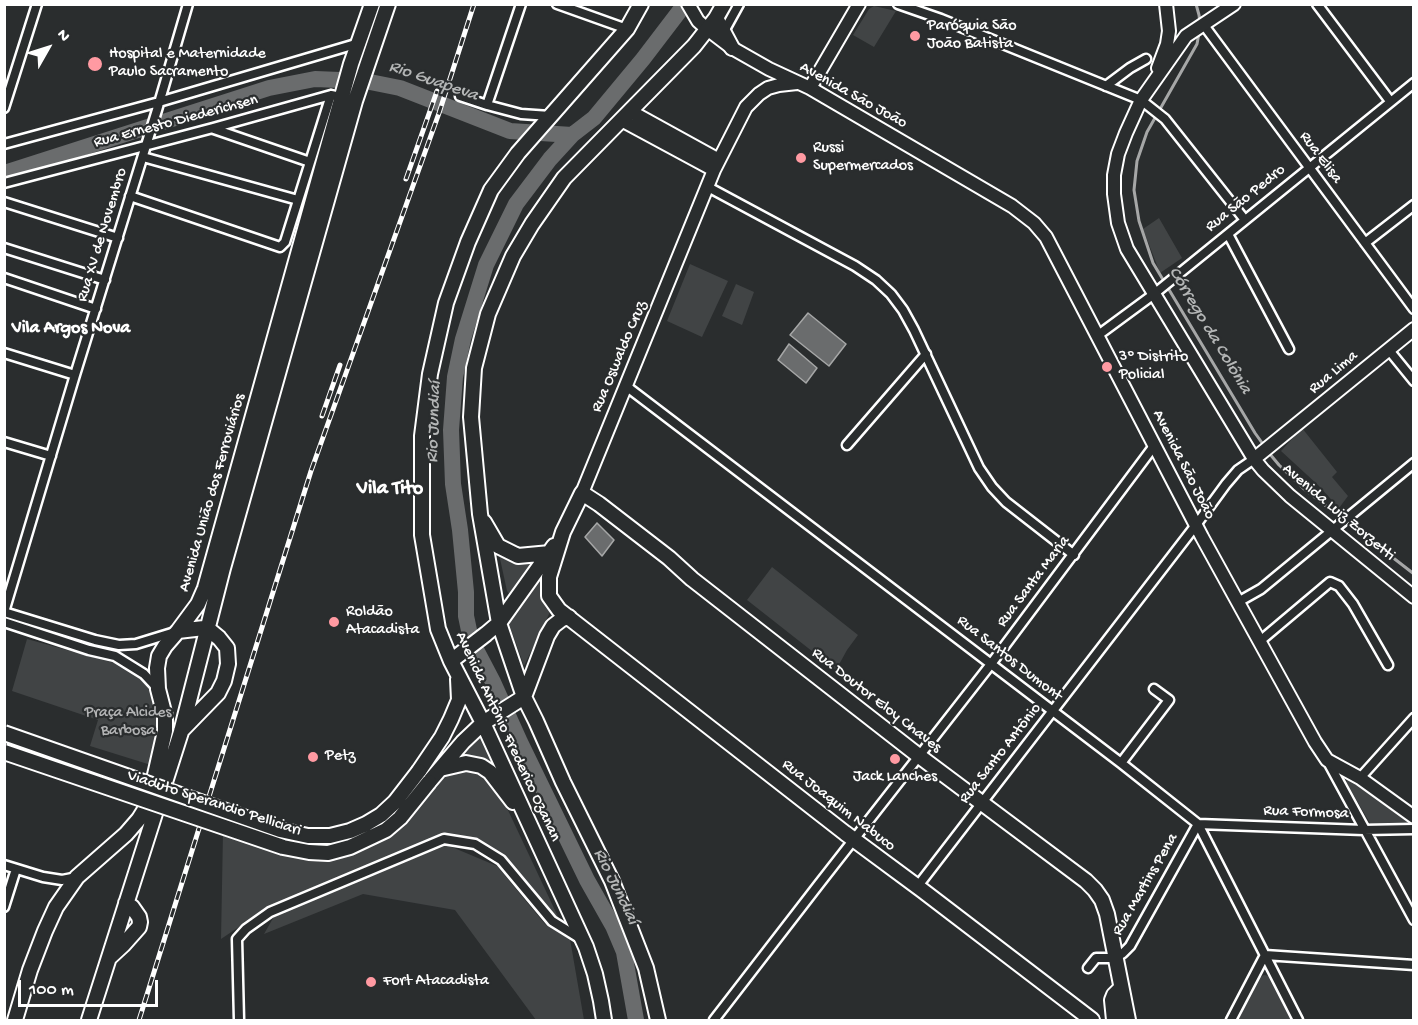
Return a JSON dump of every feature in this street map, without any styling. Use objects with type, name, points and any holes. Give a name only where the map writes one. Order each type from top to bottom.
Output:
[{"type":"main road","name":"Avenida União dos Ferroviários","points":[[89,1020],[181,732],[346,95],[351,64],[372,4]]},
{"type":"main road","name":"Avenida União dos Ferroviários","points":[[15,1020],[30,970],[56,907],[77,877],[126,834],[144,811],[152,788],[165,731],[165,717],[158,689],[159,656],[165,645],[198,604],[205,588],[346,95],[367,66],[388,4]]},
{"type":"main road","name":"Avenida Antônio Frederico Ozanan","points":[[604,1020],[595,974],[583,940],[532,828],[489,719],[458,674],[456,657],[438,630],[422,535],[422,436],[428,382],[446,303],[468,242],[491,190],[518,153],[627,29],[641,4]]},
{"type":"main road","name":"Avenida São João","points":[[688,4],[702,25],[732,48],[804,85],[1012,206],[1034,223],[1048,240],[1196,525],[1327,760]]},
{"type":"main road","points":[[658,1020],[646,968],[612,881],[536,721],[522,698],[499,623],[480,514],[471,417],[474,368],[489,314],[510,259],[532,224],[564,178],[694,46],[702,25],[716,18],[724,4]]},
{"type":"main road","points":[[1166,4],[1176,29],[1199,27],[1234,4]]},
{"type":"main road","points":[[1152,83],[1167,44],[1169,31],[1166,4]]},
{"type":"main road","points":[[1199,27],[1210,4]]},
{"type":"main road","points":[[804,85],[856,6]]},
{"type":"main road","points":[[716,18],[732,48]]},
{"type":"main road","name":"Avenida Luiz Zorzetti","points":[[1199,27],[1152,83],[1146,103],[1125,133],[1118,154],[1114,175],[1114,194],[1118,223],[1127,249],[1158,291],[1263,470],[1290,496],[1335,528],[1413,597]]},
{"type":"main road","name":"Rua Oswaldo Cruz","points":[[569,617],[552,601],[548,588],[549,577],[563,532],[582,493],[717,165],[746,106],[759,94],[779,85],[804,85]]},
{"type":"main road","points":[[625,116],[625,122],[717,165]]},
{"type":"main road","name":"Rua Lima","points":[[1257,457],[1413,329]]},
{"type":"main road","name":"Rua Doutor Eloy Chaves","points":[[582,493],[669,558],[692,579],[919,756],[1055,857],[1095,890],[1107,914],[1128,1020]]},
{"type":"main road","points":[[480,514],[498,546],[518,556],[550,553]]},
{"type":"main road","points":[[456,657],[499,623],[563,532]]},
{"type":"main road","points":[[522,698],[547,636],[553,626],[569,617]]},
{"type":"main road","name":"Rua Joaquim Nabuco","points":[[569,617],[853,840],[1090,1019]]},
{"type":"main road","points":[[178,631],[207,628],[219,638],[226,648],[228,664],[218,693],[181,732]]},
{"type":"main road","name":"Viaduto Sperandio Pelliciari","points":[[4,733],[280,830],[308,836],[330,836],[366,824],[381,815],[395,802],[419,771],[452,719],[459,700],[458,674]]},
{"type":"main road","name":"Viaduto Sperandio Pelliciari","points":[[4,752],[283,847],[328,853],[350,847],[386,830],[400,818],[463,742],[489,719],[522,698]]},
{"type":"main road","points":[[1327,760],[1359,778],[1411,815]]},
{"type":"main road","points":[[440,769],[466,763],[481,766],[490,772],[532,828]]},
{"type":"main road","points":[[108,958],[139,927],[138,917],[132,907],[126,903]]},
{"type":"main road","points":[[1114,1020],[1112,1000],[1121,988]]},
{"type":"street","points":[[4,108],[37,4]]},
{"type":"street","name":"Rua XV de Novembro","points":[[4,612],[188,4]]},
{"type":"street","points":[[487,105],[521,4]]},
{"type":"street","points":[[557,4],[627,29]]},
{"type":"street","points":[[723,33],[739,4]]},
{"type":"street","points":[[898,4],[941,18],[1146,103],[1165,119],[1245,220]]},
{"type":"street","points":[[1317,4],[1390,101]]},
{"type":"street","name":"Rua Elisa","points":[[1199,27],[1308,167],[1413,309]]},
{"type":"street","name":"Rua Ernesto Diederichsen","points":[[4,144],[158,106],[359,43]]},
{"type":"street","points":[[1106,86],[1146,59]]},
{"type":"street","name":"Rua São Pedro","points":[[1097,336],[1158,291],[1413,83]]},
{"type":"street","points":[[130,196],[280,248],[285,242],[310,162],[346,95]]},
{"type":"street","name":"Rua Ernesto Diederichsen","points":[[4,183],[147,141],[213,128],[346,95]]},
{"type":"street","points":[[460,96],[521,114],[550,116]]},
{"type":"street","points":[[213,128],[310,162]]},
{"type":"street","points":[[143,158],[298,200]]},
{"type":"street","points":[[708,187],[813,242],[876,280],[891,294],[903,310],[979,468],[992,487],[1006,502],[1074,555]]},
{"type":"street","points":[[4,202],[118,238]]},
{"type":"street","points":[[1365,243],[1413,205]]},
{"type":"street","points":[[1228,234],[1289,349]]},
{"type":"street","points":[[4,248],[105,280]]},
{"type":"street","points":[[4,278],[96,309]]},
{"type":"street","points":[[1388,349],[1413,381]]},
{"type":"street","points":[[4,353],[75,375]]},
{"type":"street","points":[[847,445],[926,354]]},
{"type":"street","name":"Rua Santos Dumont","points":[[626,386],[991,663],[1198,824],[1298,1020]]},
{"type":"street","points":[[4,442],[51,456]]},
{"type":"street","name":"Rua Santa Maria","points":[[714,1020],[1074,555],[1154,446]]},
{"type":"street","points":[[1196,525],[1238,470],[1257,457]]},
{"type":"street","points":[[1238,602],[1261,589],[1413,463]]},
{"type":"street","name":"Rua Santo Antônio","points":[[917,887],[1196,525]]},
{"type":"street","points":[[1260,641],[1330,582],[1339,586],[1346,594],[1388,665]]},
{"type":"street","points":[[4,612],[95,640],[119,645],[149,641],[178,631]]},
{"type":"street","points":[[4,622],[89,650],[116,656],[144,674],[158,689]]},
{"type":"street","points":[[1121,763],[1169,700],[1154,689]]},
{"type":"street","points":[[1359,778],[1413,718]]},
{"type":"street","name":"Avenida São João","points":[[1327,760],[1413,920]]},
{"type":"street","points":[[1402,830],[1411,815]]},
{"type":"street","name":"Rua Formosa","points":[[1198,824],[1364,830],[1413,829]]},
{"type":"street","name":"Rua Martins Pena","points":[[1115,958],[1130,946],[1198,824]]},
{"type":"street","points":[[239,1020],[237,939],[246,929],[270,912],[444,839],[475,844],[501,860],[552,921],[583,940]]},
{"type":"street","points":[[4,865],[43,877],[62,880],[77,877]]},
{"type":"street","points":[[4,907],[16,869]]},
{"type":"street","points":[[1231,1020],[1265,955],[1413,965]]},
{"type":"street","points":[[1088,968],[1096,958],[1115,958]]},
{"type":"green space","points":[[874,6],[896,11],[874,47],[853,35],[869,9]]},
{"type":"green space","points":[[1159,218],[1182,258],[1160,273],[1143,229]]},
{"type":"green space","points":[[690,264],[728,281],[702,337],[667,321]]},
{"type":"green space","points":[[736,284],[754,292],[742,325],[722,316]]},
{"type":"green space","points":[[1302,428],[1337,472],[1332,477],[1348,496],[1339,508],[1281,451]]},
{"type":"green space","points":[[499,554],[515,561],[533,562],[533,566],[510,595],[507,591]]},
{"type":"green space","points":[[545,567],[541,594],[550,612],[524,666],[508,621]]},
{"type":"green space","points":[[772,567],[858,635],[836,670],[747,600]]},
{"type":"green space","name":"Praça Alcides Barbosa","points":[[27,639],[118,664],[132,672],[149,687],[159,719],[159,739],[151,765],[90,746],[98,720],[12,691]]},
{"type":"green space","points":[[477,732],[509,792],[492,771],[449,764]]},
{"type":"green space","points":[[467,766],[485,775],[499,791],[560,921],[504,857],[479,841],[445,835],[270,906],[221,939],[223,832],[325,859],[399,826],[443,772]]},
{"type":"green space","points":[[1349,776],[1413,819],[1413,826],[1371,825],[1346,782]]},
{"type":"green space","points":[[447,845],[497,866],[545,924],[570,939],[584,1020],[536,1020],[455,910],[363,894],[264,934],[276,913]]},
{"type":"green space","points":[[1270,976],[1291,1020],[1235,1020],[1260,977]]},
{"type":"shaded area","points":[[808,313],[846,344],[829,366],[790,335]]},
{"type":"shaded area","points":[[789,344],[817,368],[806,383],[778,360]]},
{"type":"shaded area","points":[[597,523],[614,540],[602,556],[585,537]]},
{"type":"waterway","name":"Rio Jundiaí","points":[[636,1020],[624,952],[613,926],[587,880],[471,640],[466,616],[460,530],[453,484],[451,430],[455,377],[463,339],[486,265],[516,204],[550,159],[572,135],[594,118],[685,4]]},
{"type":"waterway","name":"Córrego da Colônia","points":[[1196,4],[1200,23]]},
{"type":"waterway","name":"Córrego da Colônia","points":[[1199,33],[1197,44],[1147,132],[1137,161],[1134,190],[1139,221],[1153,263],[1265,447]]},
{"type":"waterway","name":"Rio Guapeva","points":[[4,173],[269,88],[315,79],[365,81],[400,88],[510,131],[572,135]]},
{"type":"waterway","name":"Córrego da Colônia","points":[[1269,453],[1303,488],[1414,574]]},
{"type":"railway","points":[[139,1020],[311,471],[439,113],[474,4]]},
{"type":"railway","points":[[406,179],[437,91]]},
{"type":"railway","points":[[322,416],[340,365]]},
{"type":"place","name":"Paróquia São João Batista","points":[[915,36]]},
{"type":"place","name":"Hospital e Maternidade Paulo Sacramento","points":[[95,64]]},
{"type":"place","name":"Russi Supermercados","points":[[801,158]]},
{"type":"place","name":"3º Distrito Policial","points":[[1107,367]]},
{"type":"place","name":"Roldão Atacadista","points":[[334,622]]},
{"type":"place","name":"Petz","points":[[313,757]]},
{"type":"place","name":"Jack Lanches","points":[[895,759]]},
{"type":"place","name":"Fort Atacadista","points":[[371,982]]},
{"type":"district","name":"Vila Argos Nova","points":[[71,329]]},
{"type":"district","name":"Vila Tito","points":[[390,490]]}]
